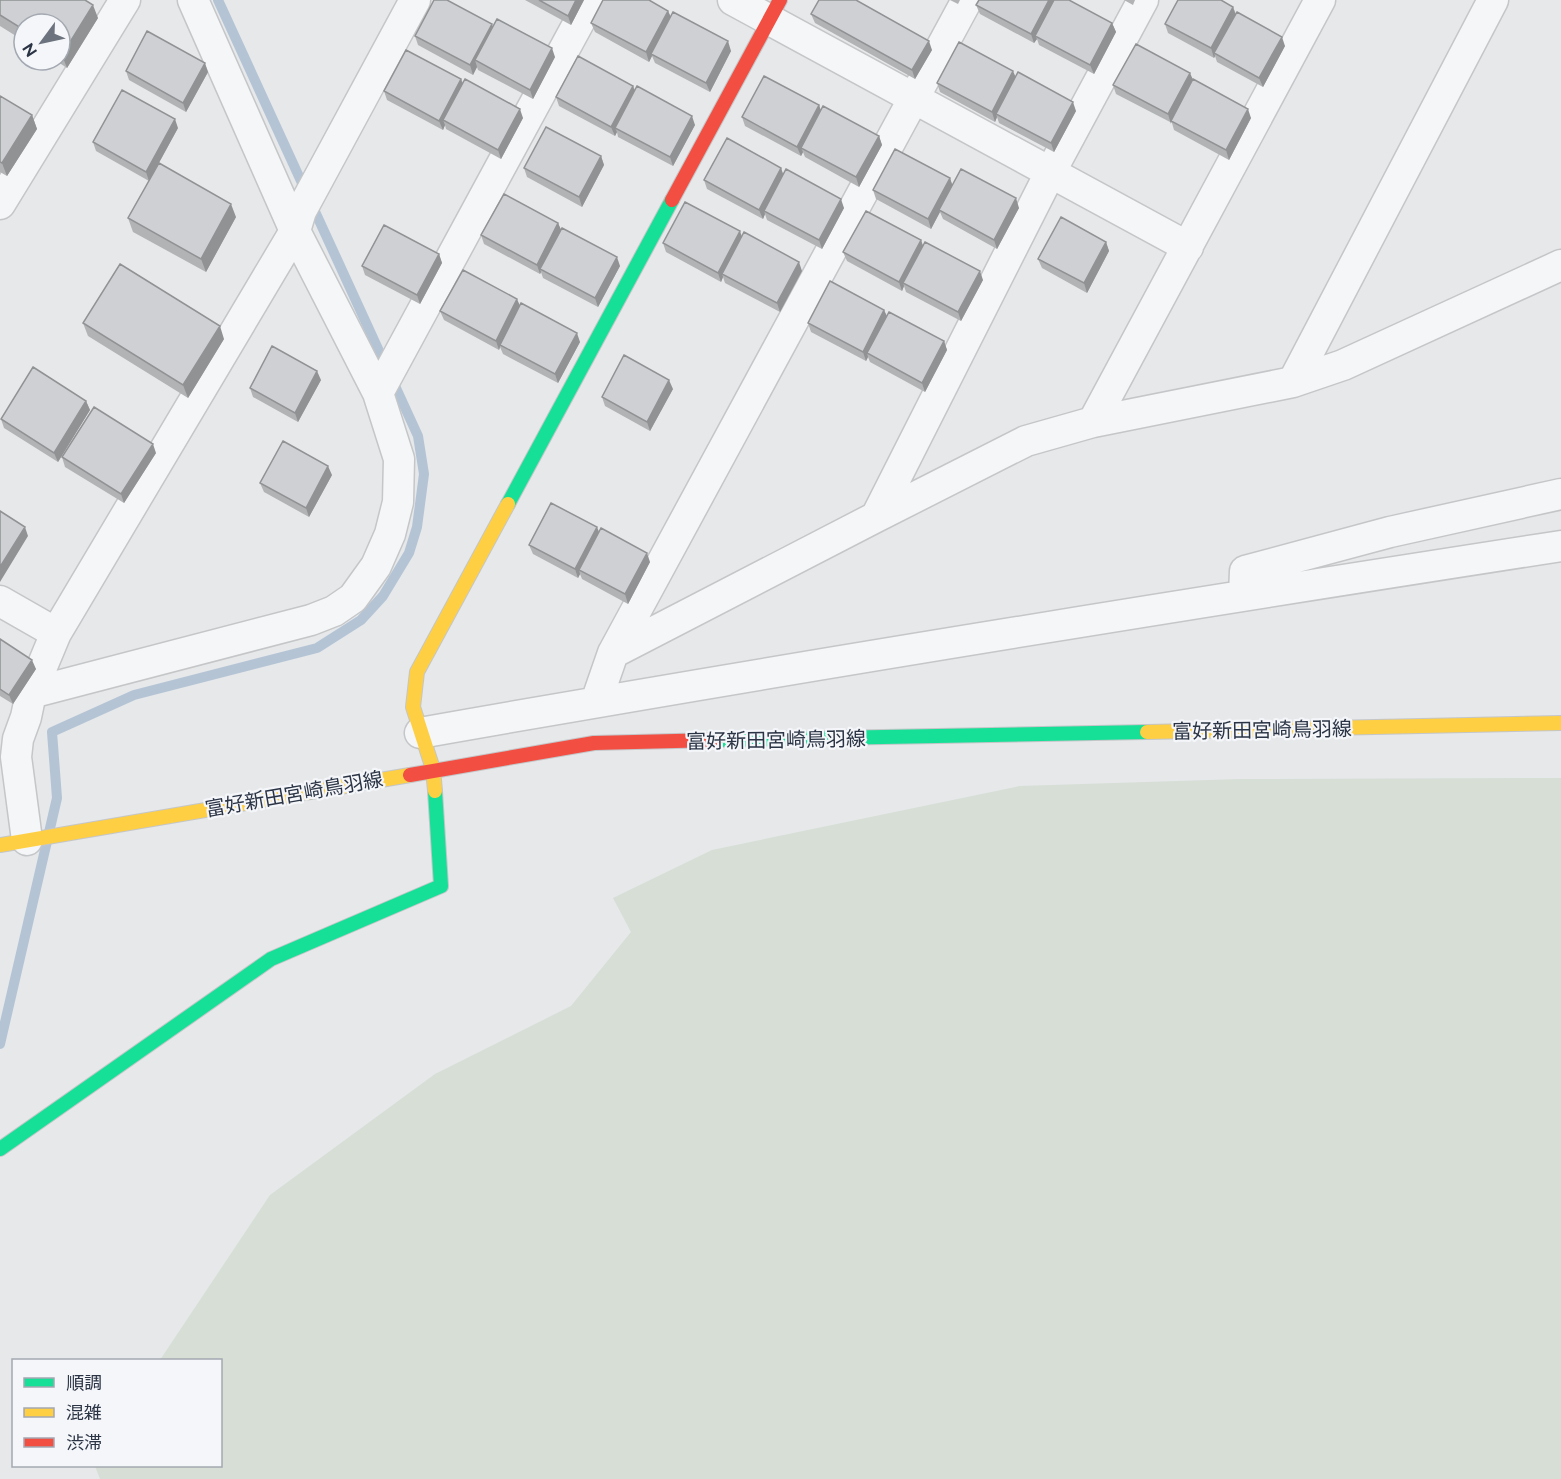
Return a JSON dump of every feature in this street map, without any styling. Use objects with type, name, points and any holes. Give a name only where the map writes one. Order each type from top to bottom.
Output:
[{"type":"main road","points":[[0,1149],[271,960],[441,886],[433,769],[413,707],[417,672],[775,10]]},
{"type":"main road","name":"富好新田宮崎鳥羽線","points":[[14,842],[594,743],[1561,723]]},
{"type":"street","points":[[0,204],[125,0]]},
{"type":"street","points":[[31,693],[311,621],[334,611],[352,598],[376,566],[390,534],[398,501],[399,459],[386,378],[298,221],[193,0]]},
{"type":"street","points":[[14,842],[18,739],[31,693],[56,633],[298,221],[415,0]]},
{"type":"street","points":[[386,378],[591,0]]},
{"type":"street","points":[[733,0],[775,10],[914,98],[1188,247]]},
{"type":"street","points":[[596,702],[613,653],[967,0]]},
{"type":"street","points":[[876,517],[1050,173],[1143,0]]},
{"type":"street","points":[[1093,422],[1320,0]]},
{"type":"street","points":[[1293,382],[1493,0]]},
{"type":"street","points":[[613,653],[1026,441],[1093,422],[1293,382],[1344,365],[1561,266]]},
{"type":"street","points":[[1244,595],[1245,571],[1390,532],[1561,494]]},
{"type":"street","points":[[420,733],[1244,595],[1561,546]]},
{"type":"street","points":[[0,601],[56,633]]},
{"type":"shaded area","points":[[1561,778],[1561,1479],[100,1479],[95,1467],[222,1467],[222,1359],[161,1359],[270,1195],[435,1074],[571,1006],[631,932],[613,898],[712,850],[1020,786],[1241,779]]},
{"type":"building","points":[[0,0],[85,0],[93,5],[72,39],[72,12],[12,12],[12,22],[0,15]]},
{"type":"building","points":[[434,0],[447,0],[492,24],[470,65],[415,36]]},
{"type":"building","points":[[539,0],[576,0],[568,16]]},
{"type":"building","points":[[603,0],[649,0],[668,11],[646,52],[591,23]]},
{"type":"building","points":[[819,0],[856,0],[929,41],[912,70],[811,14]]},
{"type":"building","points":[[979,0],[1049,0],[1031,34],[976,5]]},
{"type":"building","points":[[1054,0],[1069,0],[1112,23],[1090,65],[1035,36]]},
{"type":"building","points":[[1178,0],[1221,0],[1233,7],[1211,48],[1165,24]]},
{"type":"building","points":[[673,12],[728,41],[706,83],[651,54]]},
{"type":"building","points":[[1237,12],[1282,37],[1259,78],[1214,53]]},
{"type":"building","points":[[497,19],[552,48],[530,90],[475,60]]},
{"type":"building","points":[[147,31],[205,63],[183,103],[126,71]]},
{"type":"building","points":[[959,42],[1013,71],[992,112],[937,83]]},
{"type":"building","points":[[1136,44],[1190,73],[1168,114],[1113,85]]},
{"type":"building","points":[[406,50],[461,79],[439,121],[384,91]]},
{"type":"building","points":[[578,56],[633,86],[611,127],[556,97]]},
{"type":"building","points":[[1018,72],[1073,102],[1051,143],[996,114]]},
{"type":"building","points":[[764,76],[819,105],[797,147],[742,117]]},
{"type":"building","points":[[465,79],[520,109],[498,150],[443,120]]},
{"type":"building","points":[[1193,79],[1248,109],[1226,150],[1171,121]]},
{"type":"building","points":[[637,86],[692,116],[670,157],[615,128]]},
{"type":"building","points":[[122,90],[175,119],[146,172],[93,142]]},
{"type":"building","points":[[0,96],[32,115],[2,163],[0,162]]},
{"type":"building","points":[[823,106],[879,136],[856,177],[801,148]]},
{"type":"building","points":[[546,127],[601,156],[579,197],[524,168]]},
{"type":"building","points":[[727,138],[781,168],[759,210],[704,180]]},
{"type":"building","points":[[895,149],[950,178],[928,219],[873,190]]},
{"type":"building","points":[[159,163],[231,204],[201,259],[128,218]]},
{"type":"building","points":[[786,169],[841,199],[819,240],[764,211]]},
{"type":"building","points":[[961,169],[1016,198],[994,240],[939,210]]},
{"type":"building","points":[[504,194],[558,223],[537,265],[481,235]]},
{"type":"building","points":[[685,202],[740,231],[718,273],[663,243]]},
{"type":"building","points":[[866,211],[921,240],[899,282],[843,252]]},
{"type":"building","points":[[1061,217],[1106,242],[1084,283],[1038,259]]},
{"type":"building","points":[[384,225],[439,254],[417,295],[362,266]]},
{"type":"building","points":[[562,228],[617,257],[595,298],[540,269]]},
{"type":"building","points":[[744,232],[799,262],[777,303],[722,274]]},
{"type":"building","points":[[925,242],[980,271],[958,312],[903,283]]},
{"type":"building","points":[[120,264],[220,326],[183,385],[83,323]]},
{"type":"building","points":[[463,270],[517,299],[496,341],[440,311]]},
{"type":"building","points":[[830,281],[884,310],[863,352],[808,323]]},
{"type":"building","points":[[521,303],[577,333],[555,374],[500,345]]},
{"type":"building","points":[[889,312],[944,341],[922,383],[867,353]]},
{"type":"building","points":[[272,346],[317,371],[295,413],[250,388]]},
{"type":"building","points":[[624,355],[669,380],[647,422],[602,397]]},
{"type":"building","points":[[33,367],[86,401],[54,453],[1,419]]},
{"type":"building","points":[[94,407],[153,444],[121,494],[62,457]]},
{"type":"building","points":[[283,441],[328,466],[306,508],[260,483]]},
{"type":"building","points":[[551,503],[597,527],[575,569],[529,545]]},
{"type":"building","points":[[0,511],[25,527],[0,567]]},
{"type":"building","points":[[601,528],[647,553],[625,594],[579,570]]},
{"type":"building","points":[[0,639],[32,660],[9,695],[0,689]]},
{"type":"waterway","points":[[0,1044],[57,798],[52,732],[134,695],[317,648],[361,620],[383,596],[409,553],[417,527],[424,474],[418,436],[218,0]]},
{"type":"traffic: fast","points":[[508,504],[672,200]]},
{"type":"traffic: fast","points":[[716,740],[1147,732]]},
{"type":"traffic: fast","points":[[0,1149],[271,959],[441,886],[435,791]]},
{"type":"traffic: slow","points":[[435,791],[433,769],[413,707],[417,672],[508,504]]},
{"type":"traffic: slow","points":[[1147,732],[1561,723]]},
{"type":"traffic: slow","points":[[0,845],[410,775]]},
{"type":"traffic: jam","points":[[672,200],[780,0]]},
{"type":"traffic: jam","points":[[410,775],[594,743],[716,740]]}]
